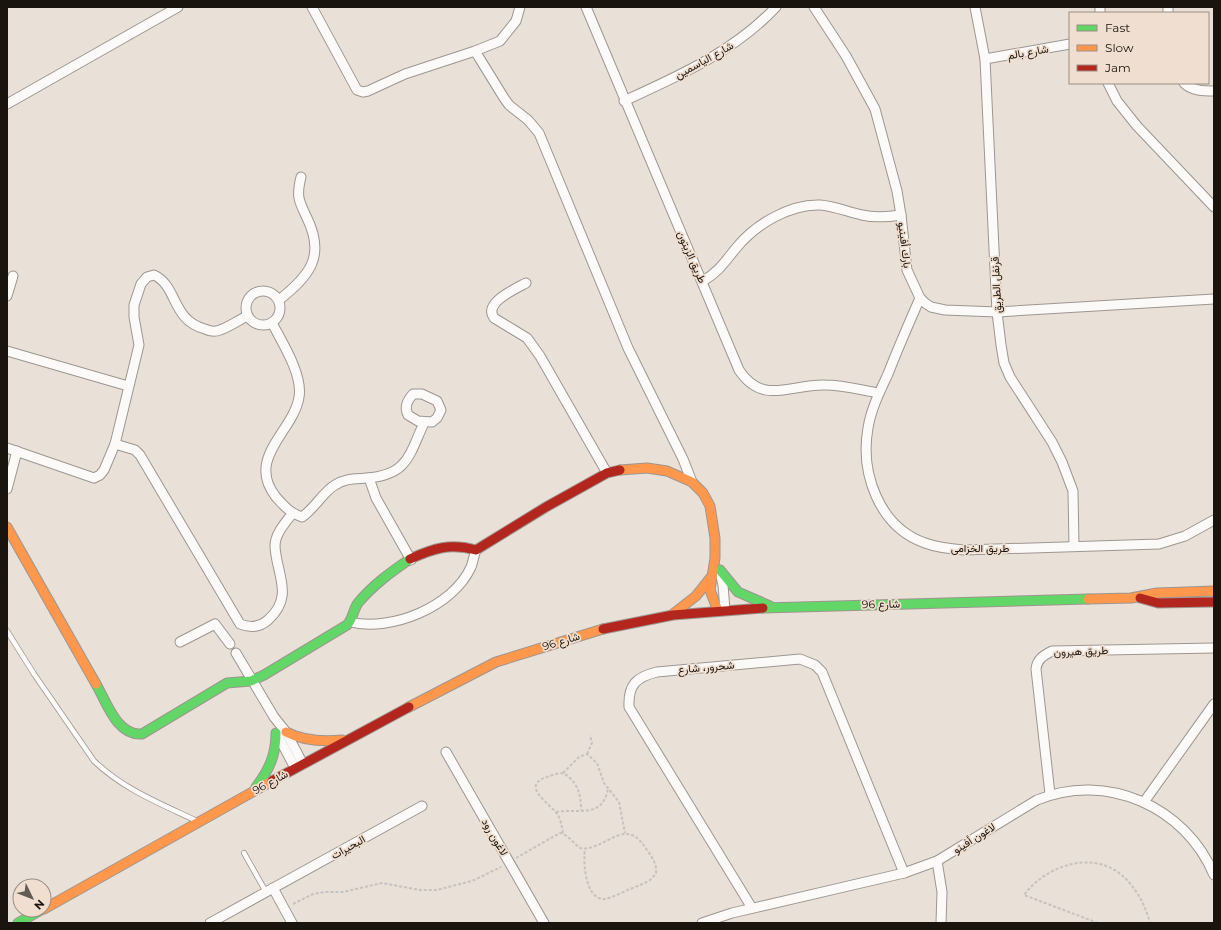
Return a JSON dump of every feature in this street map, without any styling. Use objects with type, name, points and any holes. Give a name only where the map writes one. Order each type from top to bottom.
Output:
[{"type":"street","points":[[7,104],[178,7]]},
{"type":"street","points":[[312,7],[357,90],[363,92],[412,71],[475,51],[500,41],[516,21],[520,7]]},
{"type":"street","name":"طريق الزيتون","points":[[586,7],[624,101],[703,281],[739,370],[747,381],[757,388],[767,392],[804,386],[827,385],[879,393]]},
{"type":"street","name":"شارع الياسمين","points":[[624,101],[694,68],[740,39],[776,7]]},
{"type":"street","name":"بارك أفينيو","points":[[814,7],[842,50],[875,109],[888,153],[901,215],[907,270],[920,298]]},
{"type":"street","name":"قرنفل الطريق","points":[[975,7],[985,59],[997,312],[1000,345],[1010,377],[1052,442],[1062,462],[1072,491],[1074,546]]},
{"type":"street","name":"شارع بالم","points":[[985,59],[1069,44]]},
{"type":"street","points":[[475,51],[509,105],[528,120],[539,133],[628,348],[683,459],[692,482]]},
{"type":"street","points":[[1108,84],[1117,101],[1137,126],[1214,207]]},
{"type":"street","points":[[1186,84],[1197,90],[1214,91]]},
{"type":"street","points":[[278,300],[291,290],[309,271],[315,258],[316,245],[314,234],[299,201],[297,192],[300,177]]},
{"type":"street","points":[[703,281],[714,275],[738,246],[754,231],[763,224],[788,211],[820,205],[872,217],[901,215]]},
{"type":"street","points":[[7,448],[94,478],[100,475],[104,470],[115,444],[139,345],[134,317],[134,305],[141,284],[147,277],[154,275],[161,278],[182,316],[192,324],[203,329],[219,331],[247,316]]},
{"type":"street","points":[[7,296],[13,276]]},
{"type":"street","points":[[526,283],[497,300],[491,308],[491,314],[494,318],[527,338],[540,356],[594,452],[607,472]]},
{"type":"street","points":[[266,291],[271,293],[278,300],[280,313],[272,323],[258,325],[247,316],[246,305],[251,296],[255,293],[266,291]]},
{"type":"street","points":[[920,298],[931,307],[945,310],[997,312],[1214,299]]},
{"type":"street","name":"طريق الخزامى","points":[[920,298],[879,393],[868,428],[867,464],[870,478],[879,503],[890,519],[903,532],[924,543],[947,549],[1159,544],[1185,536],[1214,520]]},
{"type":"street","points":[[272,323],[297,378],[300,396],[293,416],[268,454],[268,480],[274,494],[292,514],[302,517],[311,511],[334,485],[345,480],[369,478],[395,472],[403,466],[409,458],[424,423]]},
{"type":"street","points":[[7,351],[128,386]]},
{"type":"street","points":[[115,444],[135,450],[140,455],[240,624],[254,626],[264,623],[280,607],[283,588],[275,544],[279,532],[292,514]]},
{"type":"street","points":[[7,489],[17,451]]},
{"type":"street","points":[[350,622],[372,625],[394,622],[417,615],[435,605],[456,588],[470,568],[476,550],[607,472],[629,468],[647,468],[667,471],[692,482],[703,493],[710,506],[713,520],[716,572],[710,590],[722,611]]},
{"type":"street","points":[[369,478],[376,498],[410,560]]},
{"type":"street","points":[[7,527],[120,726],[125,733],[134,735],[142,734],[227,683],[252,681],[350,622],[357,605],[375,586],[388,574],[410,560],[442,546],[468,546],[476,550]]},
{"type":"street","points":[[716,572],[738,592],[772,607]]},
{"type":"street","points":[[716,572],[723,585],[722,611]]},
{"type":"street","points":[[673,615],[696,596],[716,572]]},
{"type":"street","name":"شارع 96","points":[[52,904],[348,739],[496,662],[594,631],[673,615],[772,607],[1140,598],[1157,593],[1214,591]]},
{"type":"street","name":"شارع 96","points":[[1140,598],[1158,603],[1214,602]]},
{"type":"street","points":[[180,642],[211,624],[215,624],[230,644]]},
{"type":"street","name":"طريق هيرون","points":[[1050,794],[1036,670],[1037,664],[1045,654],[1052,651],[1214,648]]},
{"type":"street","points":[[236,653],[274,717],[286,732],[299,766]]},
{"type":"street","name":"شحرور، شارع","points":[[752,908],[629,707],[628,695],[636,681],[645,675],[656,672],[800,659],[815,665],[822,672],[904,873]]},
{"type":"street","points":[[1144,802],[1214,704]]},
{"type":"street","points":[[254,791],[269,771],[274,758],[276,733],[274,717]]},
{"type":"street","points":[[286,732],[305,740],[318,742],[348,739]]},
{"type":"street","points":[[276,733],[299,766]]},
{"type":"street","name":"لاغون رود","points":[[446,752],[544,923]]},
{"type":"street","name":"لاغون أفينو","points":[[702,923],[752,908],[904,873],[937,860],[1009,816],[1050,794],[1072,790],[1096,789],[1118,793],[1144,802],[1170,819],[1195,843],[1203,853],[1214,875]]},
{"type":"street","name":"البحيرات","points":[[210,923],[422,806]]},
{"type":"street","points":[[937,860],[942,892],[941,923]]},
{"type":"street","points":[[270,890],[285,909],[292,923]]},
{"type":"street","name":"شارع 96","points":[[18,923],[27,918]]},
{"type":"lane","points":[[7,631],[34,674],[94,761],[124,785],[198,822]]},
{"type":"lane","points":[[244,853],[270,890]]},
{"type":"path","points":[[585,849],[584,862],[586,876],[592,891],[600,898],[607,898],[646,882],[656,873],[655,864],[642,843],[634,835],[625,832],[585,849],[578,847],[563,833],[560,820],[556,812],[536,791],[536,785],[544,778],[563,773],[579,757],[587,754],[592,744],[590,735]]},
{"type":"path","points":[[587,754],[597,763],[602,778],[620,802],[625,832]]},
{"type":"path","points":[[563,773],[572,780],[579,791],[581,810]]},
{"type":"path","points":[[556,812],[600,807],[605,800],[608,788]]},
{"type":"path","points":[[285,909],[313,894],[342,892],[373,884],[393,884],[420,890],[437,890],[472,882],[509,862],[555,834],[563,833]]},
{"type":"path","points":[[1098,923],[1024,895],[1041,877],[1059,867],[1078,863],[1104,866],[1115,871],[1130,883],[1141,899],[1150,923]]},
{"type":"traffic: fast","points":[[96,684],[119,724],[126,730],[133,733],[142,734],[227,683],[251,681],[264,675],[347,625],[351,620],[356,606],[364,596],[382,579],[410,559]]},
{"type":"traffic: fast","points":[[720,570],[738,592],[770,606]]},
{"type":"traffic: fast","points":[[763,608],[1088,599]]},
{"type":"traffic: fast","points":[[256,787],[271,762],[275,748],[276,733]]},
{"type":"traffic: fast","points":[[18,923],[27,918]]},
{"type":"traffic: slow","points":[[620,470],[647,468],[667,471],[692,482],[703,493],[710,506],[715,538],[715,558],[710,590],[718,611]]},
{"type":"traffic: slow","points":[[7,527],[96,684]]},
{"type":"traffic: slow","points":[[673,614],[696,596],[712,576]]},
{"type":"traffic: slow","points":[[1088,599],[1131,598],[1157,593],[1214,591]]},
{"type":"traffic: slow","points":[[409,707],[496,662],[603,629]]},
{"type":"traffic: slow","points":[[286,732],[313,740],[342,740]]},
{"type":"traffic: slow","points":[[52,905],[272,781]]},
{"type":"traffic: jam","points":[[410,559],[435,549],[442,548],[458,547],[476,550],[546,507],[607,473],[620,470]]},
{"type":"traffic: jam","points":[[1140,598],[1158,603],[1214,602]]},
{"type":"traffic: jam","points":[[603,629],[673,615],[763,608]]},
{"type":"traffic: jam","points":[[272,781],[409,707]]}]
